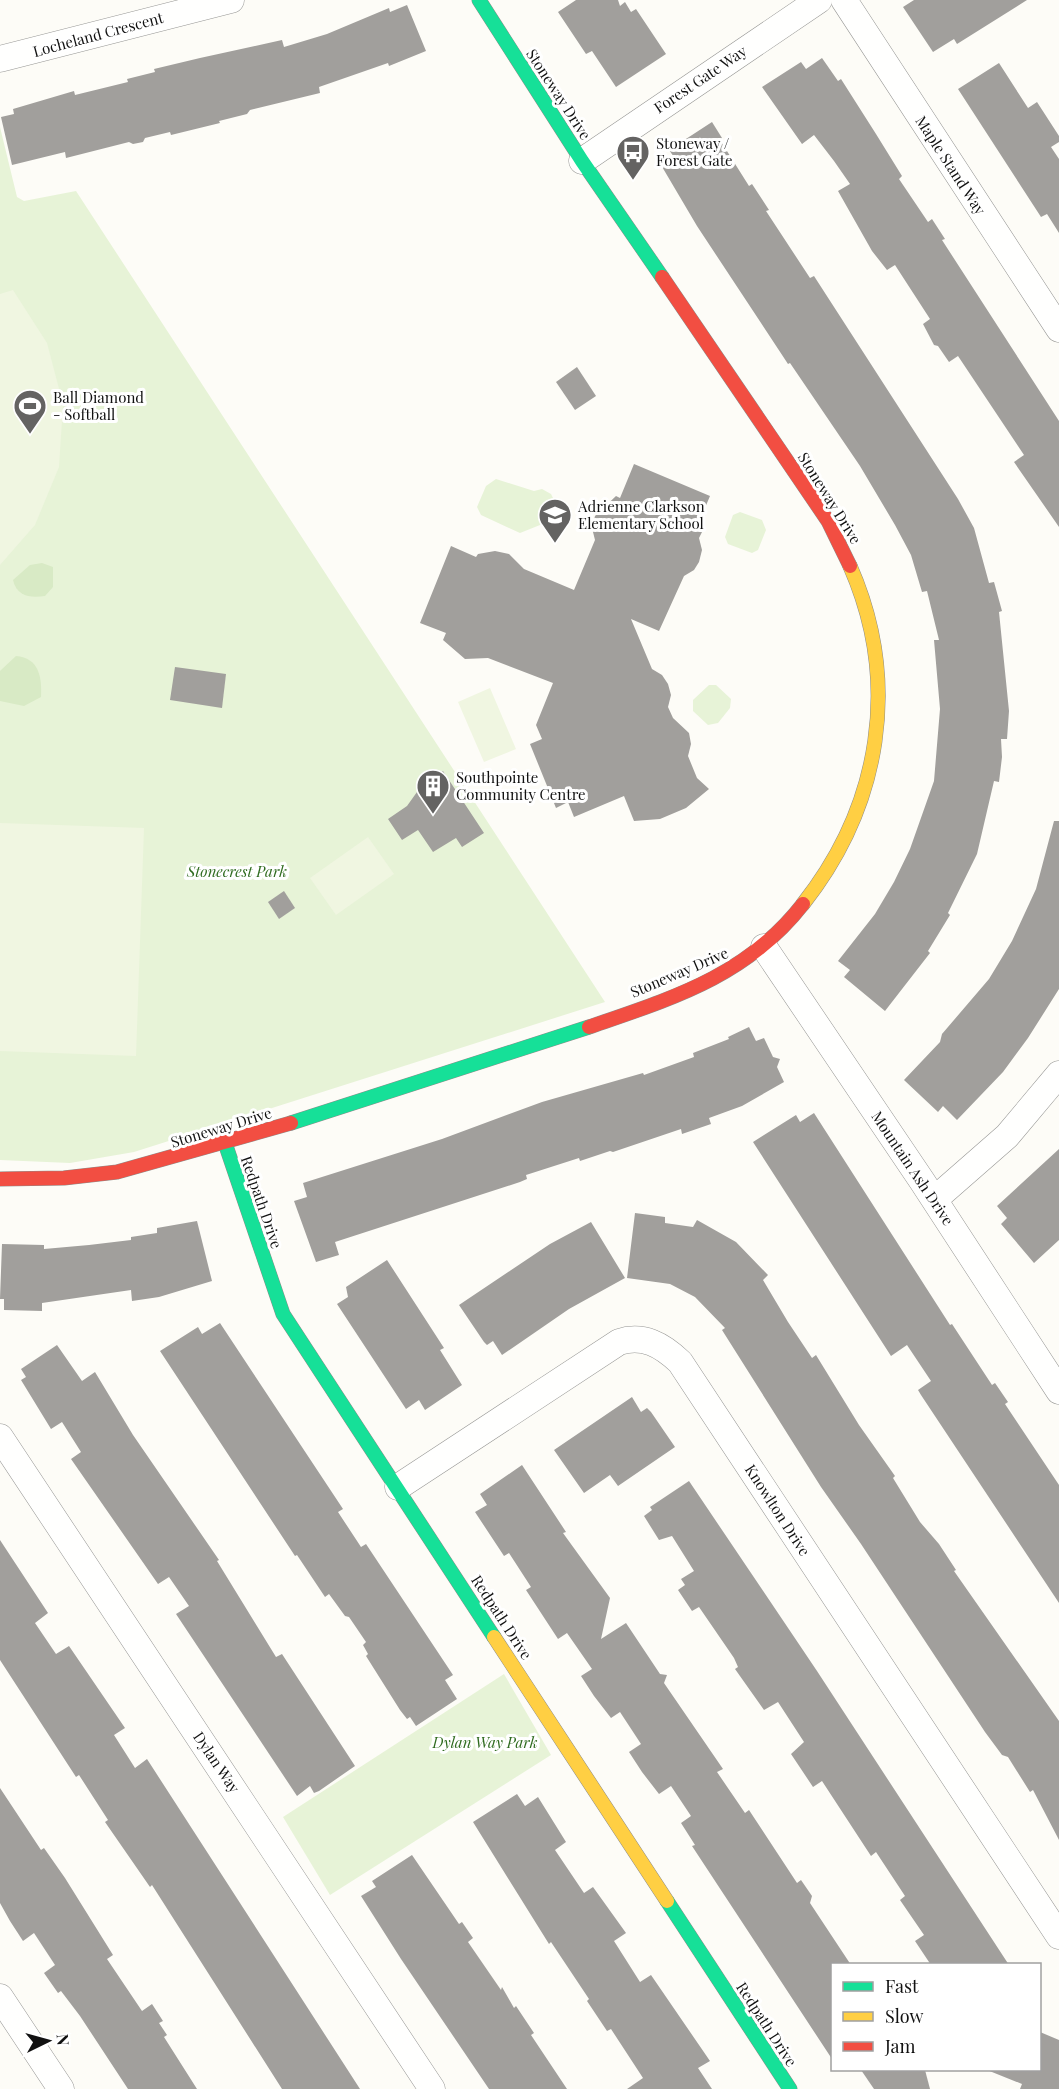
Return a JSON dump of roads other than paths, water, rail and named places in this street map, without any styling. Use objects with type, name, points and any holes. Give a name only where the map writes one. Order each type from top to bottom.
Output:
[{"type":"street","name":"Locheland Crescent","points":[[0,59],[135,11],[231,0]]},
{"type":"street","name":"Stoneway Drive","points":[[0,1179],[100,1175],[152,1165],[664,999],[737,966],[764,947],[797,913],[828,872],[847,838],[862,801],[873,762],[879,718],[874,640],[864,599],[849,558],[828,521],[582,160],[479,0]]},
{"type":"street","name":"Forest Gate Way","points":[[582,160],[819,0]]},
{"type":"street","name":"Maple Stand Way","points":[[844,0],[1059,329]]},
{"type":"street","name":"Mountain Ash Drive","points":[[764,947],[934,1199],[1059,1391]]},
{"type":"street","points":[[934,1199],[1007,1136],[1059,1074]]},
{"type":"street","name":"Redpath Drive","points":[[225,1143],[283,1314],[790,2089]]},
{"type":"street","name":"Knowlton Drive","points":[[398,1487],[619,1341],[633,1338],[656,1343],[680,1362],[1059,1936]]},
{"type":"street","name":"Dylan Way","points":[[2,1445],[300,1886],[432,2089]]},
{"type":"street","points":[[0,1997],[61,2089]]},
{"type":"place","name":"Stoneway / Forest Gate","points":[[633,181]]},
{"type":"place","name":"Ball Diamond - Softball","points":[[30,435]]},
{"type":"place","name":"Adrienne Clarkson Elementary School","points":[[555,544]]},
{"type":"place","name":"Southpointe Community Centre","points":[[433,815]]},
{"type":"park label","name":"Stonecrest Park","points":[[237,871]]},
{"type":"park label","name":"Dylan Way Park","points":[[485,1742]]}]
